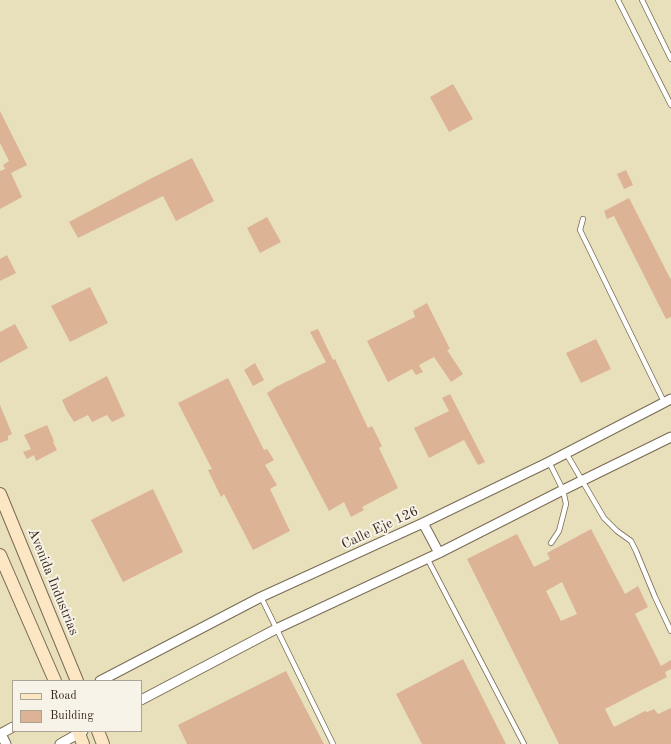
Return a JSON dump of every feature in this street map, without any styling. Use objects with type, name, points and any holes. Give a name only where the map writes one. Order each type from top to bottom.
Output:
[{"type":"main road","name":"Avenida Industrias","points":[[0,494],[78,680]]},
{"type":"main road","points":[[0,555],[55,680]]},
{"type":"main road","points":[[98,732],[103,744]]},
{"type":"street","name":"Calle Eje 126","points":[[102,680],[260,597],[423,523],[549,462],[668,400]]},
{"type":"street","points":[[142,699],[276,629],[439,553],[671,437]]},
{"type":"street","points":[[423,523],[439,553]]},
{"type":"street","points":[[6,744],[1,734],[12,728]]},
{"type":"street","points":[[60,744],[81,735]]},
{"type":"lane","points":[[619,0],[671,105]]},
{"type":"lane","points":[[642,0],[671,59]]},
{"type":"lane","points":[[583,219],[580,230],[668,400]]},
{"type":"lane","points":[[566,453],[604,518],[617,531],[631,541],[671,631]]},
{"type":"lane","points":[[549,462],[563,490],[566,504],[559,531],[551,543]]},
{"type":"lane","points":[[428,558],[524,744]]},
{"type":"lane","points":[[260,597],[333,744]]},
{"type":"building","points":[[453,84],[473,119],[449,132],[430,97]]},
{"type":"building","points":[[0,111],[27,165],[11,173],[22,197],[0,209],[0,171],[5,169],[3,165],[9,161],[0,143]]},
{"type":"building","points":[[192,158],[214,201],[176,221],[163,196],[78,238],[69,222]]},
{"type":"building","points":[[626,170],[633,185],[624,189],[617,174]]},
{"type":"building","points":[[629,198],[671,280],[671,317],[666,319],[614,216],[607,219],[604,211]]},
{"type":"building","points":[[267,217],[281,242],[260,253],[247,228]]},
{"type":"building","points":[[7,255],[16,273],[0,281],[0,259]]},
{"type":"building","points":[[90,287],[108,323],[70,342],[51,306]]},
{"type":"building","points":[[427,303],[450,349],[447,350],[463,374],[451,382],[434,357],[419,365],[423,372],[416,375],[412,369],[388,382],[367,341],[415,317],[413,311]]},
{"type":"building","points":[[15,324],[28,348],[0,363],[0,332]]},
{"type":"building","points":[[318,329],[333,360],[335,359],[368,428],[372,426],[382,446],[379,448],[398,488],[362,507],[364,510],[351,517],[344,502],[329,511],[267,393],[326,362],[310,332]]},
{"type":"building","points":[[596,339],[611,369],[581,383],[566,353]]},
{"type":"building","points":[[255,363],[264,380],[253,386],[244,370]]},
{"type":"building","points":[[107,376],[125,416],[112,422],[107,415],[92,422],[88,415],[74,422],[62,400]]},
{"type":"building","points":[[228,378],[264,450],[267,449],[274,460],[265,465],[277,485],[270,489],[290,531],[253,550],[224,494],[221,497],[208,470],[212,469],[178,403]]},
{"type":"building","points":[[450,394],[485,462],[478,465],[464,440],[429,458],[414,428],[449,411],[442,398]]},
{"type":"building","points":[[0,405],[12,434],[8,436],[8,440],[0,443]]},
{"type":"building","points":[[47,425],[57,450],[36,461],[34,455],[27,459],[23,452],[31,449],[24,435]]},
{"type":"building","points":[[153,489],[183,552],[123,582],[91,520]]},
{"type":"building","points":[[591,529],[625,594],[638,586],[648,607],[635,614],[661,666],[671,660],[671,669],[665,672],[667,677],[605,709],[614,727],[645,711],[647,712],[654,709],[658,714],[671,708],[671,744],[559,744],[467,559],[517,534],[534,567],[550,559],[547,553]],"holes":[[[562,582],[577,614],[561,621],[546,591]]]},
{"type":"building","points":[[463,659],[506,744],[422,744],[396,694]]},
{"type":"building","points":[[286,671],[324,744],[187,744],[178,725]]}]
